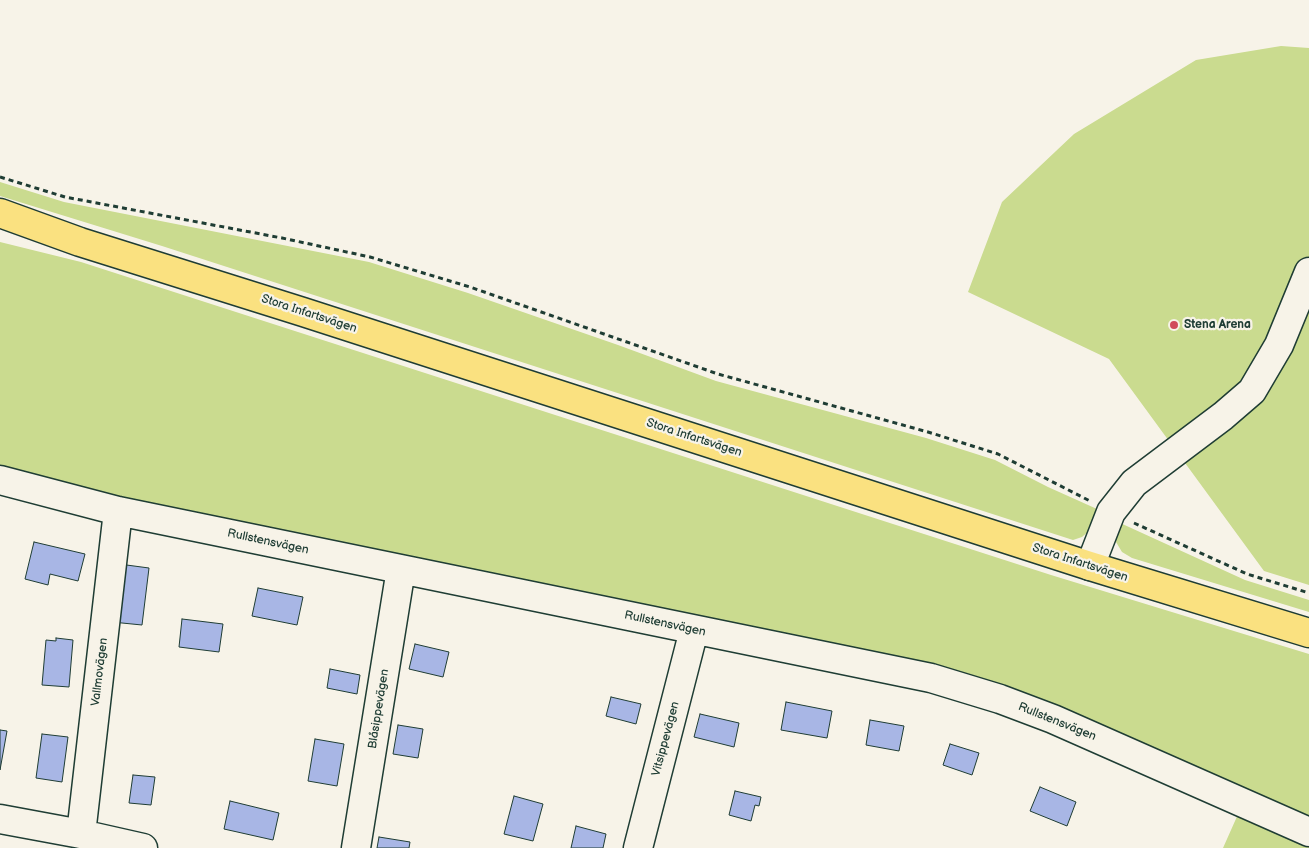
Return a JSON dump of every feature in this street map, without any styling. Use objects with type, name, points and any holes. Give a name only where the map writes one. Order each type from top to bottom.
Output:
[{"type":"main road","points":[[0,213],[80,242]]},
{"type":"main road","points":[[0,224],[80,242]]},
{"type":"main road","name":"Stora Infartsvägen","points":[[80,242],[1090,566],[1309,633]]},
{"type":"street","points":[[1090,566],[1111,512],[1134,483],[1223,416],[1252,391],[1279,345],[1309,272]]},
{"type":"street","name":"Rullstensvägen","points":[[0,480],[118,511],[931,678],[1000,699],[1053,719],[1309,832]]},
{"type":"street","name":"Vallmovägen","points":[[81,834],[118,511]]},
{"type":"street","name":"Blåsippevägen","points":[[356,848],[401,570]]},
{"type":"street","name":"Vitsippevägen","points":[[638,848],[694,630]]},
{"type":"street","points":[[0,819],[143,848]]},
{"type":"path","points":[[0,177],[65,197],[370,256],[489,293],[718,374],[928,432],[998,454],[1111,512],[1247,574],[1309,593]]},
{"type":"green space","name":"Stena Arena","points":[[1281,46],[1309,48],[1309,585],[1264,571],[1109,359],[968,292],[1002,202],[1074,134],[1196,60]]},
{"type":"green space","points":[[0,182],[64,202],[369,262],[468,293],[716,381],[926,438],[995,460],[1097,509],[1098,514],[1090,530],[1082,537],[1073,540],[162,246],[0,196]]},
{"type":"green space","points":[[0,242],[81,262],[1051,575],[1309,654],[1309,822],[1015,695],[123,499],[0,466]]},
{"type":"green space","points":[[1118,522],[1245,580],[1309,600],[1309,612],[1132,558],[1122,552],[1116,542]]},
{"type":"green space","points":[[1239,812],[1309,843],[1309,848],[1223,848]]},
{"type":"building","points":[[34,542],[85,554],[78,581],[50,574],[48,585],[25,579]]},
{"type":"building","points":[[119,564],[149,568],[142,625],[112,622]]},
{"type":"building","points":[[258,588],[303,597],[297,625],[252,616]]},
{"type":"building","points":[[182,619],[223,624],[219,652],[179,647]]},
{"type":"building","points":[[56,638],[73,640],[69,687],[42,685],[46,640],[56,641]]},
{"type":"building","points":[[415,644],[449,652],[443,677],[409,669]]},
{"type":"building","points":[[330,669],[360,675],[357,694],[327,688]]},
{"type":"building","points":[[611,697],[641,704],[636,724],[606,716]]},
{"type":"building","points":[[786,702],[832,711],[827,738],[781,730]]},
{"type":"building","points":[[700,714],[739,723],[734,747],[694,737]]},
{"type":"building","points":[[870,720],[904,726],[899,751],[866,745]]},
{"type":"building","points":[[398,725],[423,729],[418,758],[393,754]]},
{"type":"building","points":[[0,730],[7,731],[0,770]]},
{"type":"building","points":[[42,734],[68,737],[62,782],[36,778]]},
{"type":"building","points":[[315,739],[344,744],[337,786],[308,781]]},
{"type":"building","points":[[950,744],[979,753],[972,775],[943,765]]},
{"type":"building","points":[[133,775],[155,777],[151,805],[129,803]]},
{"type":"building","points":[[1040,787],[1076,802],[1067,826],[1030,811]]},
{"type":"building","points":[[735,791],[761,797],[759,806],[755,805],[751,821],[729,815]]},
{"type":"building","points":[[514,796],[543,804],[533,841],[504,834]]},
{"type":"building","points":[[230,801],[279,813],[273,840],[224,829]]},
{"type":"building","points":[[576,826],[606,834],[603,848],[571,848]]},
{"type":"building","points":[[379,837],[410,842],[409,848],[377,848]]},
{"type":"place","name":"Stena Arena","points":[[1174,325]]}]
